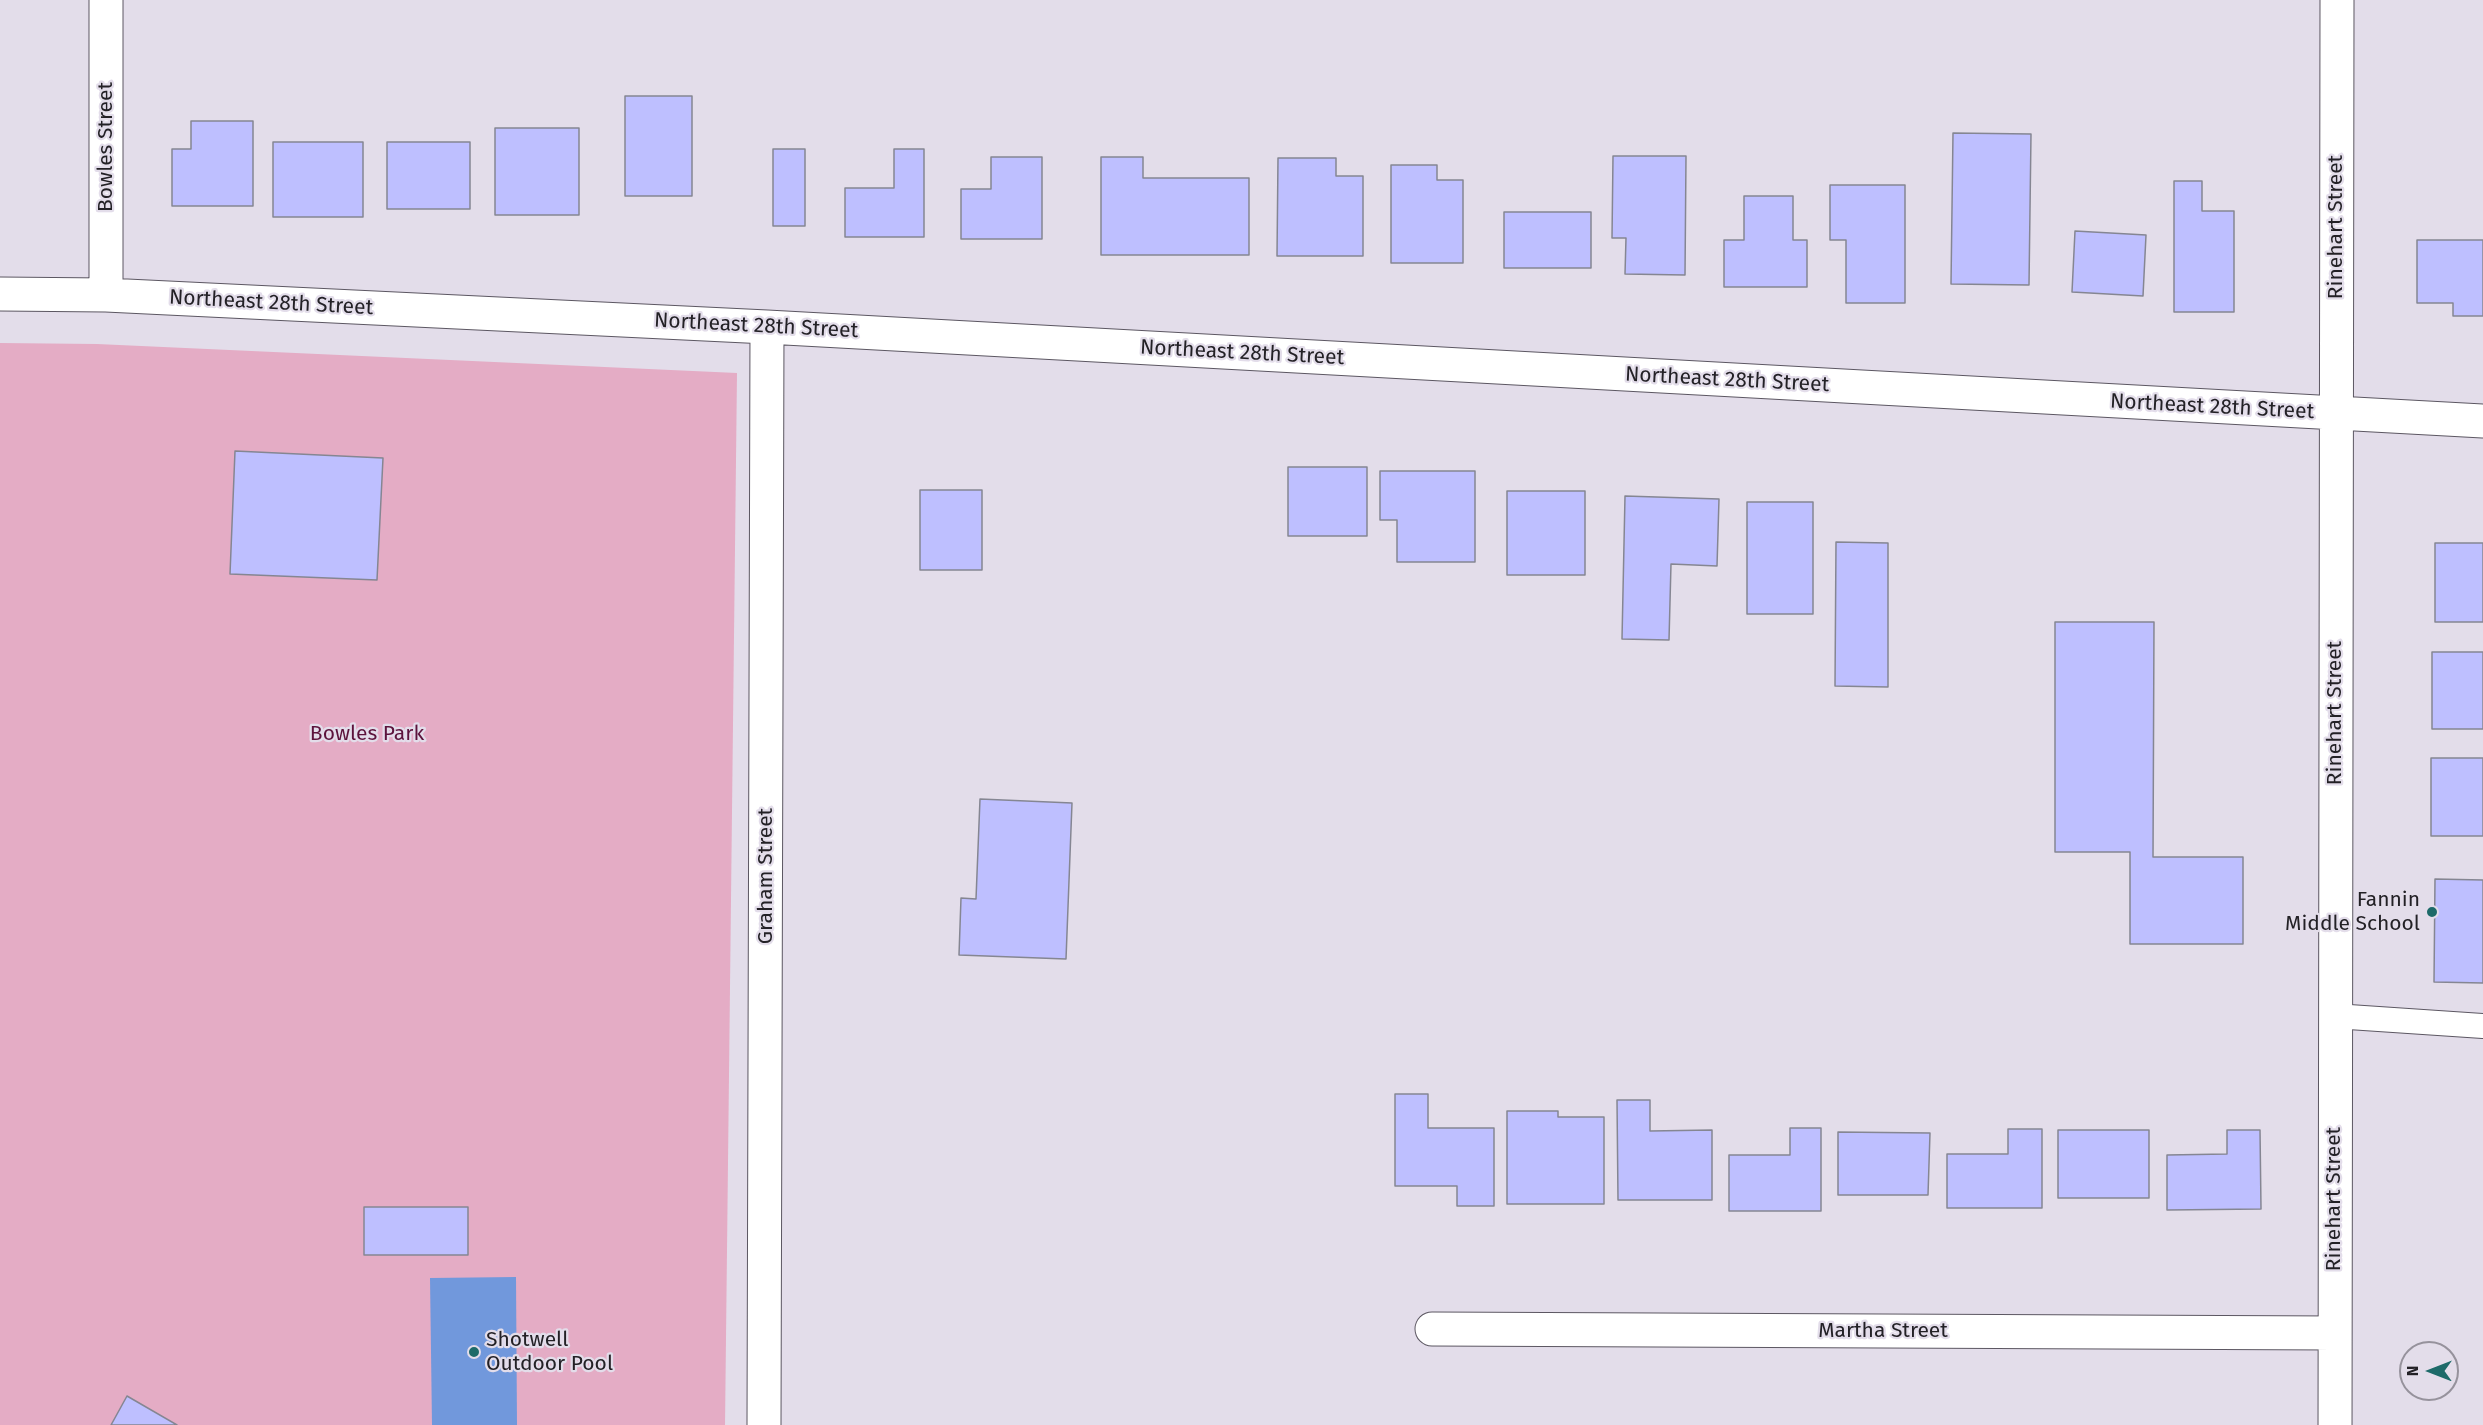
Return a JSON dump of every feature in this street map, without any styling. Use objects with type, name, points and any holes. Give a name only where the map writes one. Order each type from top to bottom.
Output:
[{"type":"street","name":"Bowles Street","points":[[106,0],[106,295]]},
{"type":"street","name":"Rinehart Street","points":[[2335,1425],[2337,0]]},
{"type":"street","name":"Northeast 28th Street","points":[[0,294],[106,295],[766,327],[2483,421]]},
{"type":"street","name":"Graham Street","points":[[764,1425],[766,327]]},
{"type":"street","name":"Martha Street","points":[[1432,1329],[2334,1333]]},
{"type":"lane","points":[[2334,1016],[2483,1026]]},
{"type":"green space","name":"Bowles Park","points":[[0,343],[97,344],[737,373],[725,1425],[0,1425]]},
{"type":"water","name":"Shotwell Outdoor Pool","points":[[516,1277],[517,1425],[432,1425],[430,1278]]},
{"type":"building","points":[[625,96],[692,96],[692,196],[625,196]]},
{"type":"building","points":[[191,121],[253,121],[253,206],[172,206],[172,149],[191,149]]},
{"type":"building","points":[[495,128],[579,128],[579,215],[495,215]]},
{"type":"building","points":[[1953,133],[2031,134],[2029,285],[1951,284]]},
{"type":"building","points":[[273,142],[363,142],[363,217],[273,217]]},
{"type":"building","points":[[387,142],[470,142],[470,209],[387,209]]},
{"type":"building","points":[[773,149],[805,149],[805,226],[773,226]]},
{"type":"building","points":[[894,149],[924,149],[924,237],[845,237],[845,188],[894,188]]},
{"type":"building","points":[[1613,156],[1686,156],[1685,275],[1625,274],[1626,238],[1612,238]]},
{"type":"building","points":[[991,157],[1042,157],[1042,239],[961,239],[961,189],[991,189]]},
{"type":"building","points":[[1101,157],[1143,157],[1143,178],[1249,178],[1249,255],[1101,255]]},
{"type":"building","points":[[1278,158],[1336,158],[1336,176],[1363,176],[1363,256],[1277,256]]},
{"type":"building","points":[[1391,165],[1437,165],[1437,180],[1463,180],[1463,263],[1391,263]]},
{"type":"building","points":[[2174,181],[2202,181],[2202,211],[2234,211],[2234,312],[2174,312]]},
{"type":"building","points":[[1830,185],[1905,185],[1905,303],[1846,303],[1846,240],[1830,240]]},
{"type":"building","points":[[1744,196],[1793,196],[1793,240],[1807,240],[1807,287],[1724,287],[1724,240],[1744,240]]},
{"type":"building","points":[[1504,212],[1591,212],[1591,268],[1504,268]]},
{"type":"building","points":[[2075,231],[2146,235],[2143,296],[2072,292]]},
{"type":"building","points":[[2417,240],[2483,240],[2483,316],[2453,316],[2453,303],[2417,303]]},
{"type":"building","points":[[235,451],[383,458],[377,580],[230,574]]},
{"type":"building","points":[[1288,467],[1367,467],[1367,536],[1288,536]]},
{"type":"building","points":[[1380,471],[1475,471],[1475,562],[1397,562],[1397,520],[1380,520]]},
{"type":"building","points":[[920,490],[982,490],[982,570],[920,570]]},
{"type":"building","points":[[1507,491],[1585,491],[1585,575],[1507,575]]},
{"type":"building","points":[[1625,496],[1719,499],[1717,566],[1671,564],[1669,640],[1622,639]]},
{"type":"building","points":[[1747,502],[1813,502],[1813,614],[1747,614]]},
{"type":"building","points":[[1836,542],[1888,543],[1888,687],[1835,686]]},
{"type":"building","points":[[2435,543],[2483,543],[2483,622],[2435,622]]},
{"type":"building","points":[[2055,622],[2154,622],[2153,857],[2243,857],[2243,944],[2130,944],[2130,852],[2055,852]]},
{"type":"building","points":[[2432,652],[2483,652],[2483,729],[2432,729]]},
{"type":"building","points":[[2431,758],[2483,758],[2483,836],[2431,836]]},
{"type":"building","points":[[980,799],[1072,803],[1066,959],[959,955],[961,898],[976,899]]},
{"type":"building","points":[[2435,879],[2483,880],[2483,983],[2434,982]]},
{"type":"building","points":[[1395,1094],[1428,1094],[1428,1128],[1494,1128],[1494,1206],[1457,1206],[1457,1186],[1395,1186]]},
{"type":"building","points":[[1617,1100],[1650,1100],[1650,1131],[1712,1130],[1712,1200],[1618,1200]]},
{"type":"building","points":[[1507,1111],[1558,1111],[1558,1117],[1604,1117],[1604,1204],[1507,1204]]},
{"type":"building","points":[[1790,1128],[1821,1128],[1821,1211],[1729,1211],[1729,1155],[1790,1155]]},
{"type":"building","points":[[2008,1129],[2042,1129],[2042,1208],[1947,1208],[1947,1154],[2008,1154]]},
{"type":"building","points":[[2058,1130],[2149,1130],[2149,1198],[2058,1198]]},
{"type":"building","points":[[2227,1130],[2260,1130],[2261,1209],[2167,1210],[2167,1155],[2227,1154]]},
{"type":"building","points":[[1838,1132],[1930,1133],[1928,1195],[1838,1195]]},
{"type":"building","points":[[364,1207],[468,1207],[468,1255],[364,1255]]},
{"type":"building","points":[[127,1396],[177,1425],[111,1425]]},
{"type":"place","name":"Fannin Middle School","points":[[2432,912]]},
{"type":"place","name":"Shotwell Outdoor Pool","points":[[474,1352]]}]
